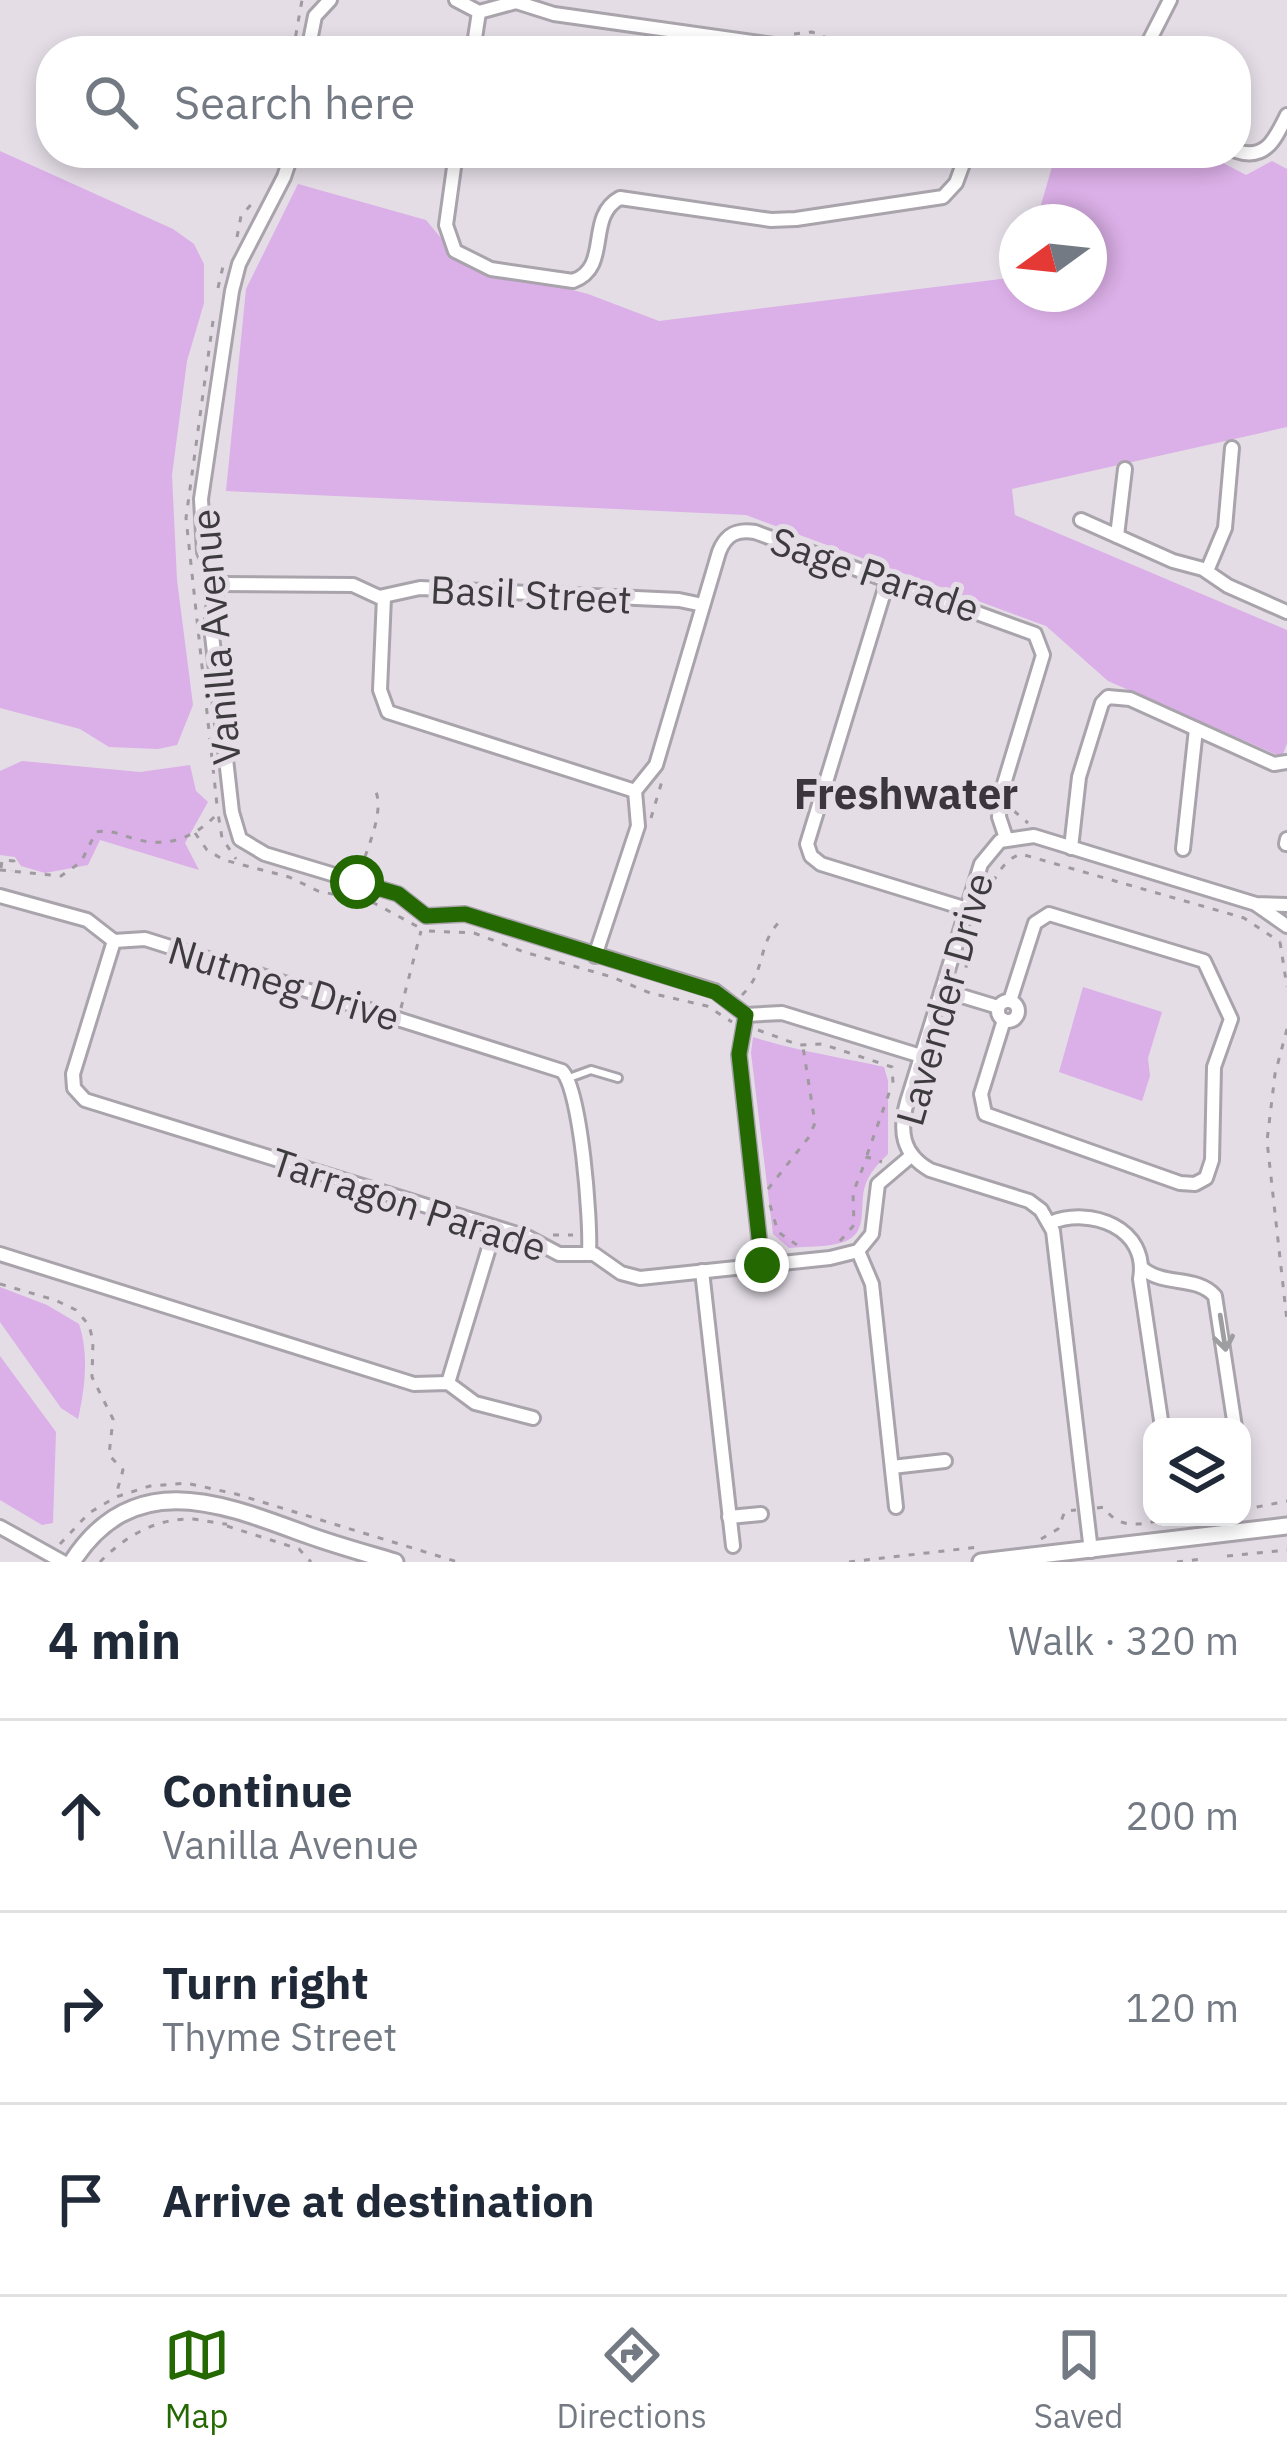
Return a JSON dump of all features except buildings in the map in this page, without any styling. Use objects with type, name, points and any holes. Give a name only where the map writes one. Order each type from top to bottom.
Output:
[{"type":"street","points":[[311,36],[315,16],[330,0]]},
{"type":"street","points":[[456,0],[478,12],[516,2],[554,14],[710,36]]},
{"type":"street","points":[[1152,36],[1170,0]]},
{"type":"street","points":[[474,36],[478,12]]},
{"type":"street","points":[[1251,154],[1272,142],[1287,116]]},
{"type":"street","name":"Vanilla Avenue","points":[[287,168],[239,264],[201,499],[202,545],[218,584],[212,634],[232,812],[240,839],[265,854],[398,894],[426,916],[465,914],[715,992],[745,1022],[782,1013],[921,1056]]},
{"type":"street","points":[[455,168],[446,225],[455,251],[491,268],[573,281],[592,267],[604,211],[620,198],[771,220],[796,219],[943,196],[954,188],[961,168]]},
{"type":"street","points":[[1207,571],[1225,528],[1232,448]]},
{"type":"street","points":[[1117,536],[1125,469]]},
{"type":"street","points":[[1081,520],[1207,571],[1228,586],[1287,612]]},
{"type":"street","name":"Sage Parade","points":[[595,956],[638,826],[635,791],[656,765],[722,545],[737,531],[755,532],[1025,627],[1040,641],[1043,655],[998,803],[1006,838]]},
{"type":"street","points":[[888,579],[807,844],[811,856],[821,864],[967,908]]},
{"type":"street","name":"Basil Street","points":[[218,584],[353,585],[384,597],[419,587],[703,605]]},
{"type":"street","points":[[384,597],[380,690],[388,712],[635,791]]},
{"type":"street","points":[[1072,848],[1079,777],[1104,699],[1130,698],[1274,764],[1287,762]]},
{"type":"street","points":[[1183,849],[1196,729]]},
{"type":"street","name":"Lavender Drive","points":[[1050,1223],[1028,1201],[930,1170],[911,1156],[902,1126],[985,856],[1006,838],[1034,836],[1256,904],[1287,905]]},
{"type":"street","name":"Nutmeg Drive","points":[[0,896],[87,920],[114,940],[145,939],[554,1067],[569,1078]]},
{"type":"street","name":"Lavender Drive","points":[[1256,904],[1286,929]]},
{"type":"street","points":[[1049,914],[1204,961],[1231,1018],[1214,1067],[1208,1175],[1195,1184],[1180,1183],[986,1114],[981,1094],[1004,1010],[1035,923],[1049,914]]},
{"type":"street","name":"Tarragon Parade","points":[[114,940],[73,1074],[74,1088],[82,1098],[534,1240],[554,1253],[589,1253],[633,1277],[858,1251]]},
{"type":"street","points":[[942,990],[1004,1010]]},
{"type":"street","points":[[745,1022],[739,1054],[762,1265]]},
{"type":"street","points":[[569,1078],[589,1253]]},
{"type":"street","points":[[896,1508],[872,1284],[858,1251],[872,1234],[878,1184],[911,1156]]},
{"type":"street","points":[[1091,1551],[1050,1223],[1077,1216],[1126,1231],[1136,1244],[1161,1418]]},
{"type":"street","points":[[448,1383],[495,1228]]},
{"type":"street","points":[[0,1254],[414,1384],[448,1383],[475,1403],[533,1418]]},
{"type":"street","points":[[1142,1268],[1162,1280],[1203,1286],[1215,1296],[1234,1418]]},
{"type":"street","points":[[702,1271],[733,1546]]},
{"type":"street","points":[[1144,1301],[1162,1280]]},
{"type":"street","points":[[892,1467],[945,1461]]},
{"type":"street","points":[[72,1562],[94,1534],[122,1514],[154,1502],[192,1498],[395,1562]]},
{"type":"street","points":[[730,1517],[761,1514]]},
{"type":"street","points":[[980,1554],[1091,1551],[1287,1526]]},
{"type":"street","points":[[0,1527],[63,1562]]},
{"type":"lane","name":"Nutmeg Drive","points":[[569,1078],[591,1070],[618,1078]]},
{"type":"path","points":[[296,36],[302,0]]},
{"type":"path","points":[[646,834],[665,770]]},
{"type":"path","points":[[359,873],[378,811],[376,792]]},
{"type":"path","points":[[1010,814],[1014,811],[1029,820],[1028,824]]},
{"type":"path","points":[[12,872],[14,862],[2,860],[0,870],[12,872],[48,877],[68,874],[81,862],[92,836],[104,830],[161,843],[195,833],[218,813],[226,844],[240,862]]},
{"type":"path","points":[[195,833],[218,857],[289,877],[318,891],[383,906],[422,929],[474,933],[519,951],[612,976],[650,993],[707,1006],[802,1046],[822,1044],[888,1064],[895,1072],[853,1192],[852,1231],[830,1244]]},
{"type":"path","points":[[960,986],[996,873],[1005,860],[1021,854],[1244,918],[1280,942]]},
{"type":"path","points":[[739,998],[758,976],[765,938],[781,920]]},
{"type":"path","points":[[404,1009],[400,1007],[422,929]]},
{"type":"path","points":[[1286,929],[1280,942],[1287,987]]},
{"type":"path","points":[[920,1093],[926,1095],[954,1005]]},
{"type":"path","points":[[1287,1029],[1274,1074],[1267,1141],[1287,1321]]},
{"type":"path","points":[[771,1240],[770,1183],[815,1124],[802,1046]]},
{"type":"path","points":[[892,1083],[901,1086]]},
{"type":"path","points":[[867,1157],[883,1163]]},
{"type":"path","points":[[770,1203],[778,1232],[796,1247],[815,1246]]},
{"type":"path","points":[[553,1235],[581,1235]]},
{"type":"path","points":[[0,1284],[55,1300],[76,1310],[88,1325],[93,1341],[92,1377],[113,1419],[109,1455],[123,1470],[132,1471]]},
{"type":"path","points":[[116,1497],[123,1470]]},
{"type":"path","points":[[1251,1508],[1287,1501]]},
{"type":"path","points":[[1098,1508],[1104,1507],[1114,1520],[1128,1525],[1143,1523]]},
{"type":"path","points":[[1036,1540],[1053,1533],[1065,1511],[1071,1510]]},
{"type":"path","points":[[100,1562],[123,1541],[156,1525],[190,1519],[227,1523],[299,1549],[311,1562]]},
{"type":"path","points":[[1227,1556],[1287,1550]]},
{"type":"path","points":[[849,1562],[980,1554]]},
{"type":"path","points":[[1177,1562],[1201,1562]]},
{"type":"shaded area","points":[[0,151],[173,229],[194,244],[204,264],[204,303],[187,361],[172,475],[177,580],[193,705],[177,745],[109,747],[80,729],[0,708]]},
{"type":"shaded area","points":[[1272,161],[1287,169],[1287,427],[1012,489],[1015,515],[1287,630],[1287,743],[1282,757],[1108,681],[1046,626],[746,515],[226,491],[246,289],[298,184],[426,220],[461,262],[588,294],[659,321],[999,279],[999,312],[1107,312],[1107,204],[1041,204],[1052,168],[1233,168],[1246,175]]},
{"type":"shaded area","points":[[22,761],[140,772],[190,765],[196,791],[208,802],[185,843],[199,870],[100,840],[88,865],[45,873],[21,866],[15,857],[0,855],[0,771]]},
{"type":"shaded area","points":[[1083,987],[1162,1012],[1142,1101],[1059,1072]]},
{"type":"shaded area","points":[[753,1037],[884,1067],[888,1154],[867,1181],[861,1224],[848,1240],[789,1248],[773,1234],[751,1053]]},
{"type":"shaded area","points":[[0,1287],[47,1305],[79,1324],[85,1371],[78,1419],[61,1408],[0,1322]]},
{"type":"shaded area","points":[[0,1356],[56,1432],[53,1523],[42,1525],[0,1500]]},
{"type":"district","name":"Freshwater","points":[[906,793]]},
{"type":"route","points":[[357,882],[398,894],[426,916],[465,914],[715,992],[746,1015],[739,1054],[762,1265]]}]
